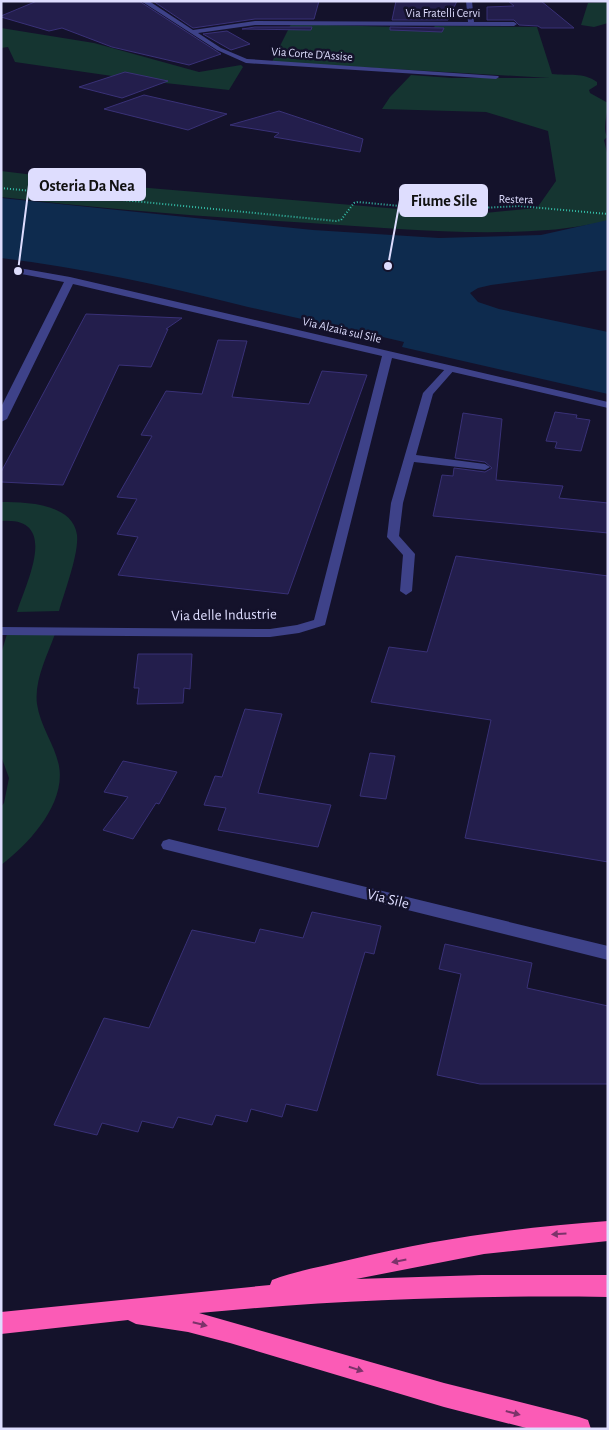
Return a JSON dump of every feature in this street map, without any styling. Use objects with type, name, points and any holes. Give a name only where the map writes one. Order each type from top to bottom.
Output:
[{"type":"highway","points":[[246,1297],[359,1268],[467,1247],[548,1234],[608,1231]]},
{"type":"highway","points":[[1,1323],[246,1297],[458,1285],[608,1286]]},
{"type":"highway","points":[[117,1310],[188,1321],[444,1395],[579,1429]]},
{"type":"street","name":"Via Corte D'Assise","points":[[144,1],[225,54],[246,62],[496,77]]},
{"type":"street","points":[[469,1],[471,24]]},
{"type":"street","name":"Via Fratelli Cervi","points":[[193,32],[255,23],[514,24]]},
{"type":"street","name":"Via Alzaia sul Sile","points":[[20,271],[70,280],[608,405]]},
{"type":"street","points":[[1,419],[6,398],[70,280]]},
{"type":"street","name":"Via delle Industrie","points":[[1,631],[270,633],[299,629],[320,622],[387,354]]},
{"type":"street","name":"Via Sile","points":[[169,845],[608,953]]},
{"type":"lane","points":[[406,591],[410,554],[393,537],[397,503],[428,394],[450,369]]},
{"type":"lane","points":[[410,458],[485,468]]},
{"type":"path","name":"Restera","points":[[1,188],[336,221],[341,219],[358,202],[442,210],[523,206],[608,214]]},
{"type":"green space","points":[[608,2],[608,23],[594,27],[581,25],[588,3]]},
{"type":"green space","points":[[291,24],[433,28],[435,26],[537,27],[552,74],[581,76],[592,79],[597,82],[597,85],[589,90],[590,93],[608,103],[605,125],[607,137],[604,140],[608,157],[608,222],[518,232],[429,231],[194,215],[1,197],[1,171],[125,186],[475,214],[537,208],[556,181],[548,131],[486,112],[382,109],[390,97],[411,75],[452,78],[550,78],[272,62]]},
{"type":"green space","points":[[1,28],[94,43],[199,72],[241,65],[243,67],[229,90],[147,81],[15,62],[8,47],[1,48]]},
{"type":"green space","points":[[1,502],[46,506],[58,510],[74,524],[77,535],[76,552],[59,611],[17,612],[32,569],[35,540],[30,529],[19,522],[1,521]]},
{"type":"green space","points":[[7,634],[55,634],[37,686],[37,704],[41,720],[57,758],[60,780],[57,795],[43,822],[23,846],[1,865],[1,807],[4,803],[9,778],[1,756],[1,654]]},
{"type":"water","points":[[1,198],[313,230],[439,238],[541,235],[608,220],[608,270],[491,285],[478,288],[470,293],[478,302],[499,309],[608,332],[608,394],[402,347],[404,342],[181,291],[92,272],[1,258]]},
{"type":"building","points":[[37,1],[139,1],[221,54],[189,65],[112,47],[62,28],[49,31],[1,17]]},
{"type":"building","points":[[153,1],[319,1],[314,19],[255,19],[193,28]]},
{"type":"building","points":[[396,1],[457,1],[448,20],[392,20]]},
{"type":"building","points":[[508,1],[541,1],[574,28],[541,28],[538,26],[519,25],[514,20],[487,20],[487,7],[514,6]]},
{"type":"building","points":[[255,27],[312,27],[311,30],[242,29]]},
{"type":"building","points":[[390,27],[444,28],[442,32],[390,30]]},
{"type":"building","points":[[227,31],[250,44],[231,50],[203,34]]},
{"type":"building","points":[[125,72],[168,81],[122,98],[79,87]]},
{"type":"building","points":[[144,95],[227,114],[188,130],[104,109]]},
{"type":"building","points":[[279,111],[363,139],[360,152],[274,137],[279,133],[230,125]]},
{"type":"building","points":[[86,314],[182,318],[166,329],[168,329],[151,367],[119,365],[63,485],[1,482],[1,472]]},
{"type":"building","points":[[218,340],[247,341],[232,397],[309,404],[322,371],[367,375],[288,594],[118,575],[138,537],[117,534],[137,499],[117,497],[152,436],[141,435],[166,391],[202,394]]},
{"type":"building","points":[[555,412],[577,415],[576,418],[590,420],[581,451],[555,448],[557,442],[546,441]]},
{"type":"building","points":[[463,413],[502,419],[496,480],[563,486],[559,498],[608,503],[608,533],[433,516],[442,475],[453,476],[454,468],[485,472],[492,468],[485,462],[455,458]]},
{"type":"building","points":[[456,556],[608,576],[608,862],[465,838],[491,720],[371,702],[389,647],[427,652]]},
{"type":"building","points":[[138,654],[192,654],[190,689],[184,688],[183,703],[137,704],[139,688],[134,688]]},
{"type":"building","points":[[245,709],[282,714],[258,793],[331,805],[318,847],[218,830],[226,808],[204,805],[215,776],[222,777]]},
{"type":"building","points":[[370,753],[395,756],[386,799],[360,796]]},
{"type":"building","points":[[123,761],[177,772],[159,804],[156,803],[133,839],[103,830],[128,797],[104,792]]},
{"type":"building","points":[[312,912],[381,926],[374,954],[365,952],[317,1111],[286,1104],[282,1117],[251,1109],[247,1122],[216,1115],[212,1125],[178,1117],[173,1128],[142,1121],[138,1132],[102,1123],[97,1135],[54,1125],[104,1018],[149,1028],[192,930],[255,943],[260,929],[303,938]]},
{"type":"building","points":[[445,944],[532,963],[527,988],[608,1006],[608,1084],[480,1084],[437,1075],[461,974],[439,969]]},
{"type":"place","name":"Fiume Sile","points":[[388,266]]},
{"type":"place","name":"Osteria Da Nea","points":[[18,271]]}]
